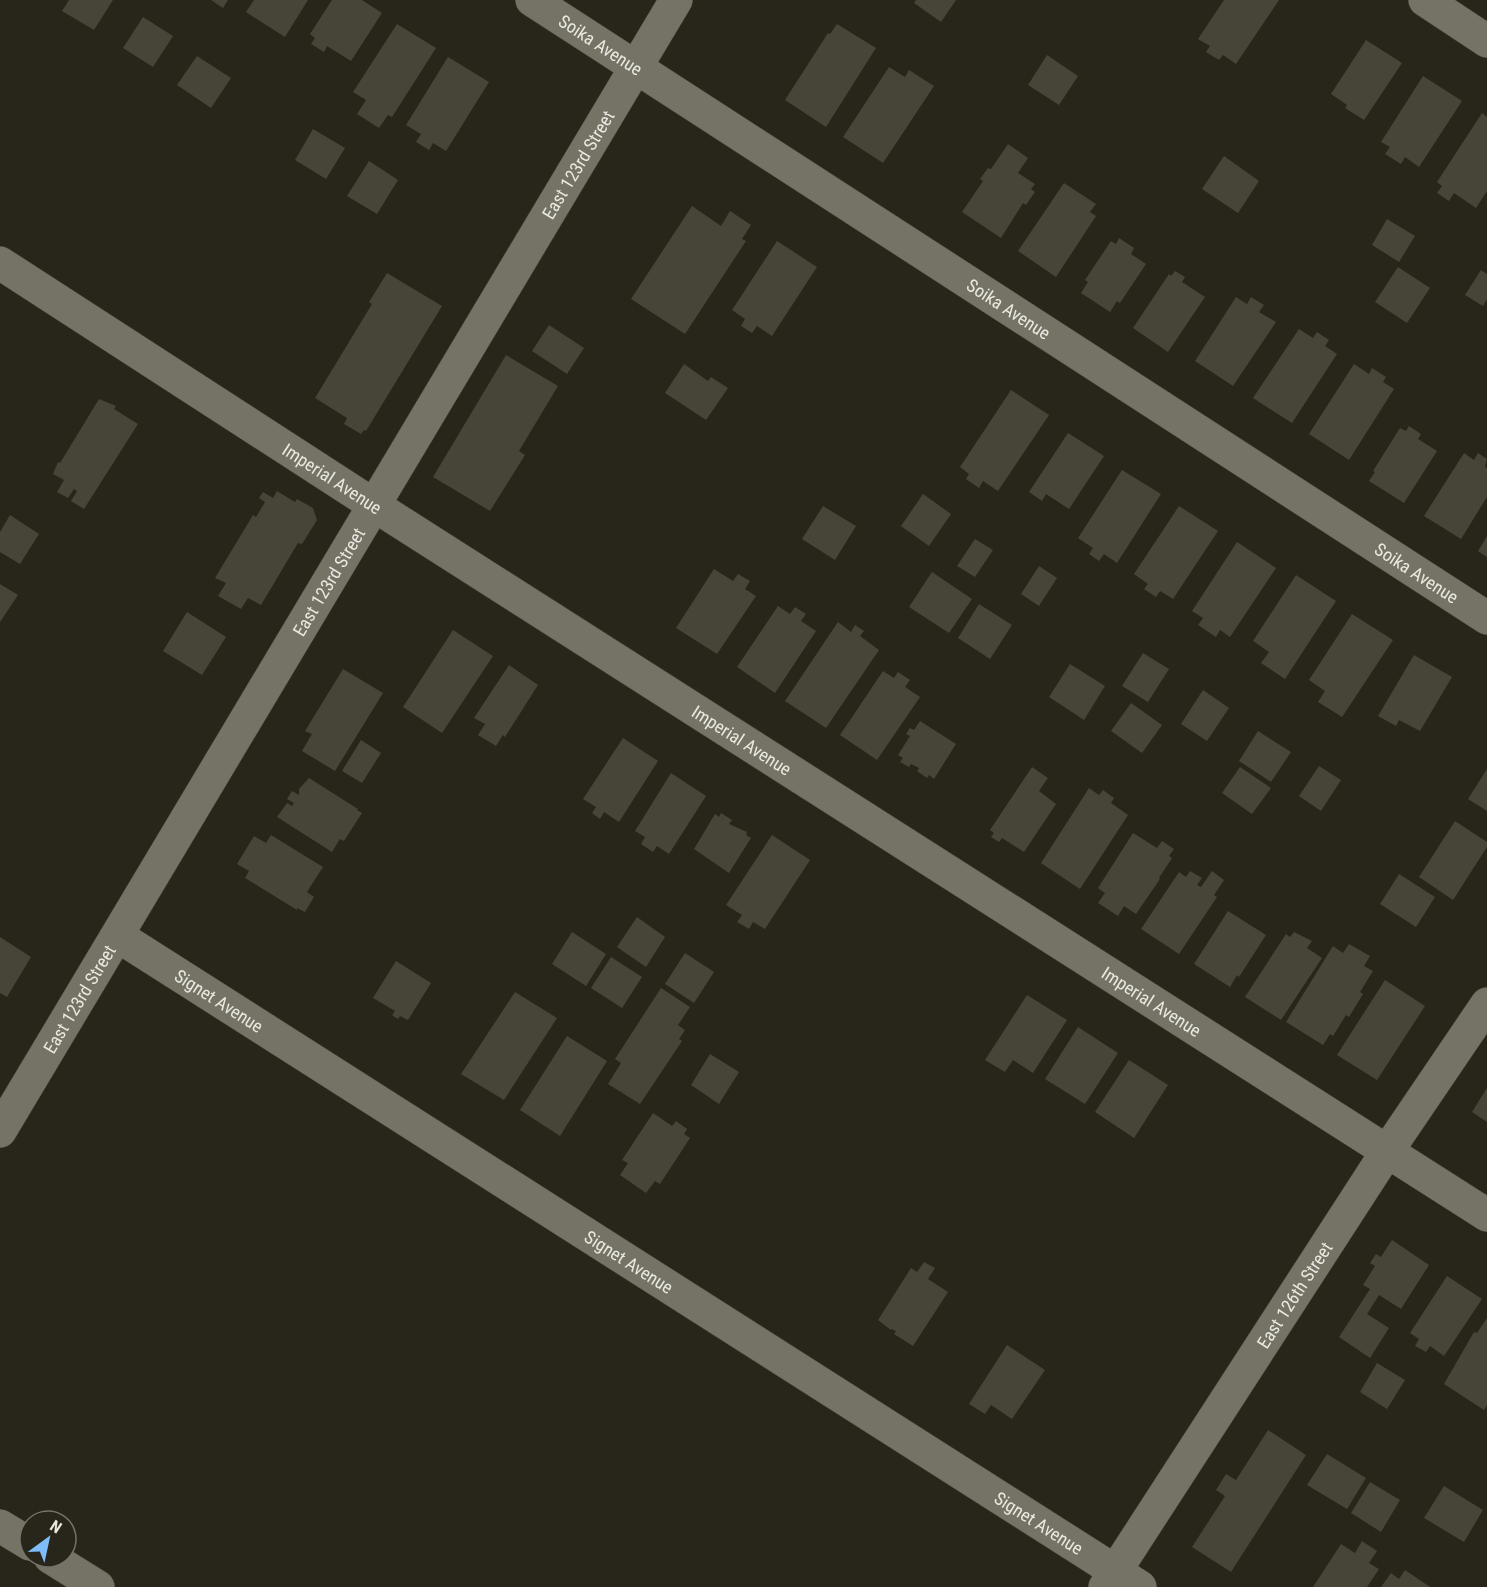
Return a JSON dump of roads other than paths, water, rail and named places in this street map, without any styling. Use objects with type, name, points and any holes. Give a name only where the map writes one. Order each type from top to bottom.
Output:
[{"type":"street","name":"Soika Avenue","points":[[532,0],[1487,618]]},
{"type":"street","name":"East 123rd Street","points":[[0,1131],[676,0]]},
{"type":"street","points":[[1425,0],[1487,41]]},
{"type":"street","name":"Imperial Avenue","points":[[0,263],[375,506],[1487,1215]]},
{"type":"street","name":"Signet Avenue","points":[[118,936],[1120,1582]]},
{"type":"street","name":"East 126th Street","points":[[1120,1582],[1388,1150],[1487,1004]]},
{"type":"street","points":[[0,1526],[18,1537]]},
{"type":"street","points":[[69,1569],[98,1587]]}]
